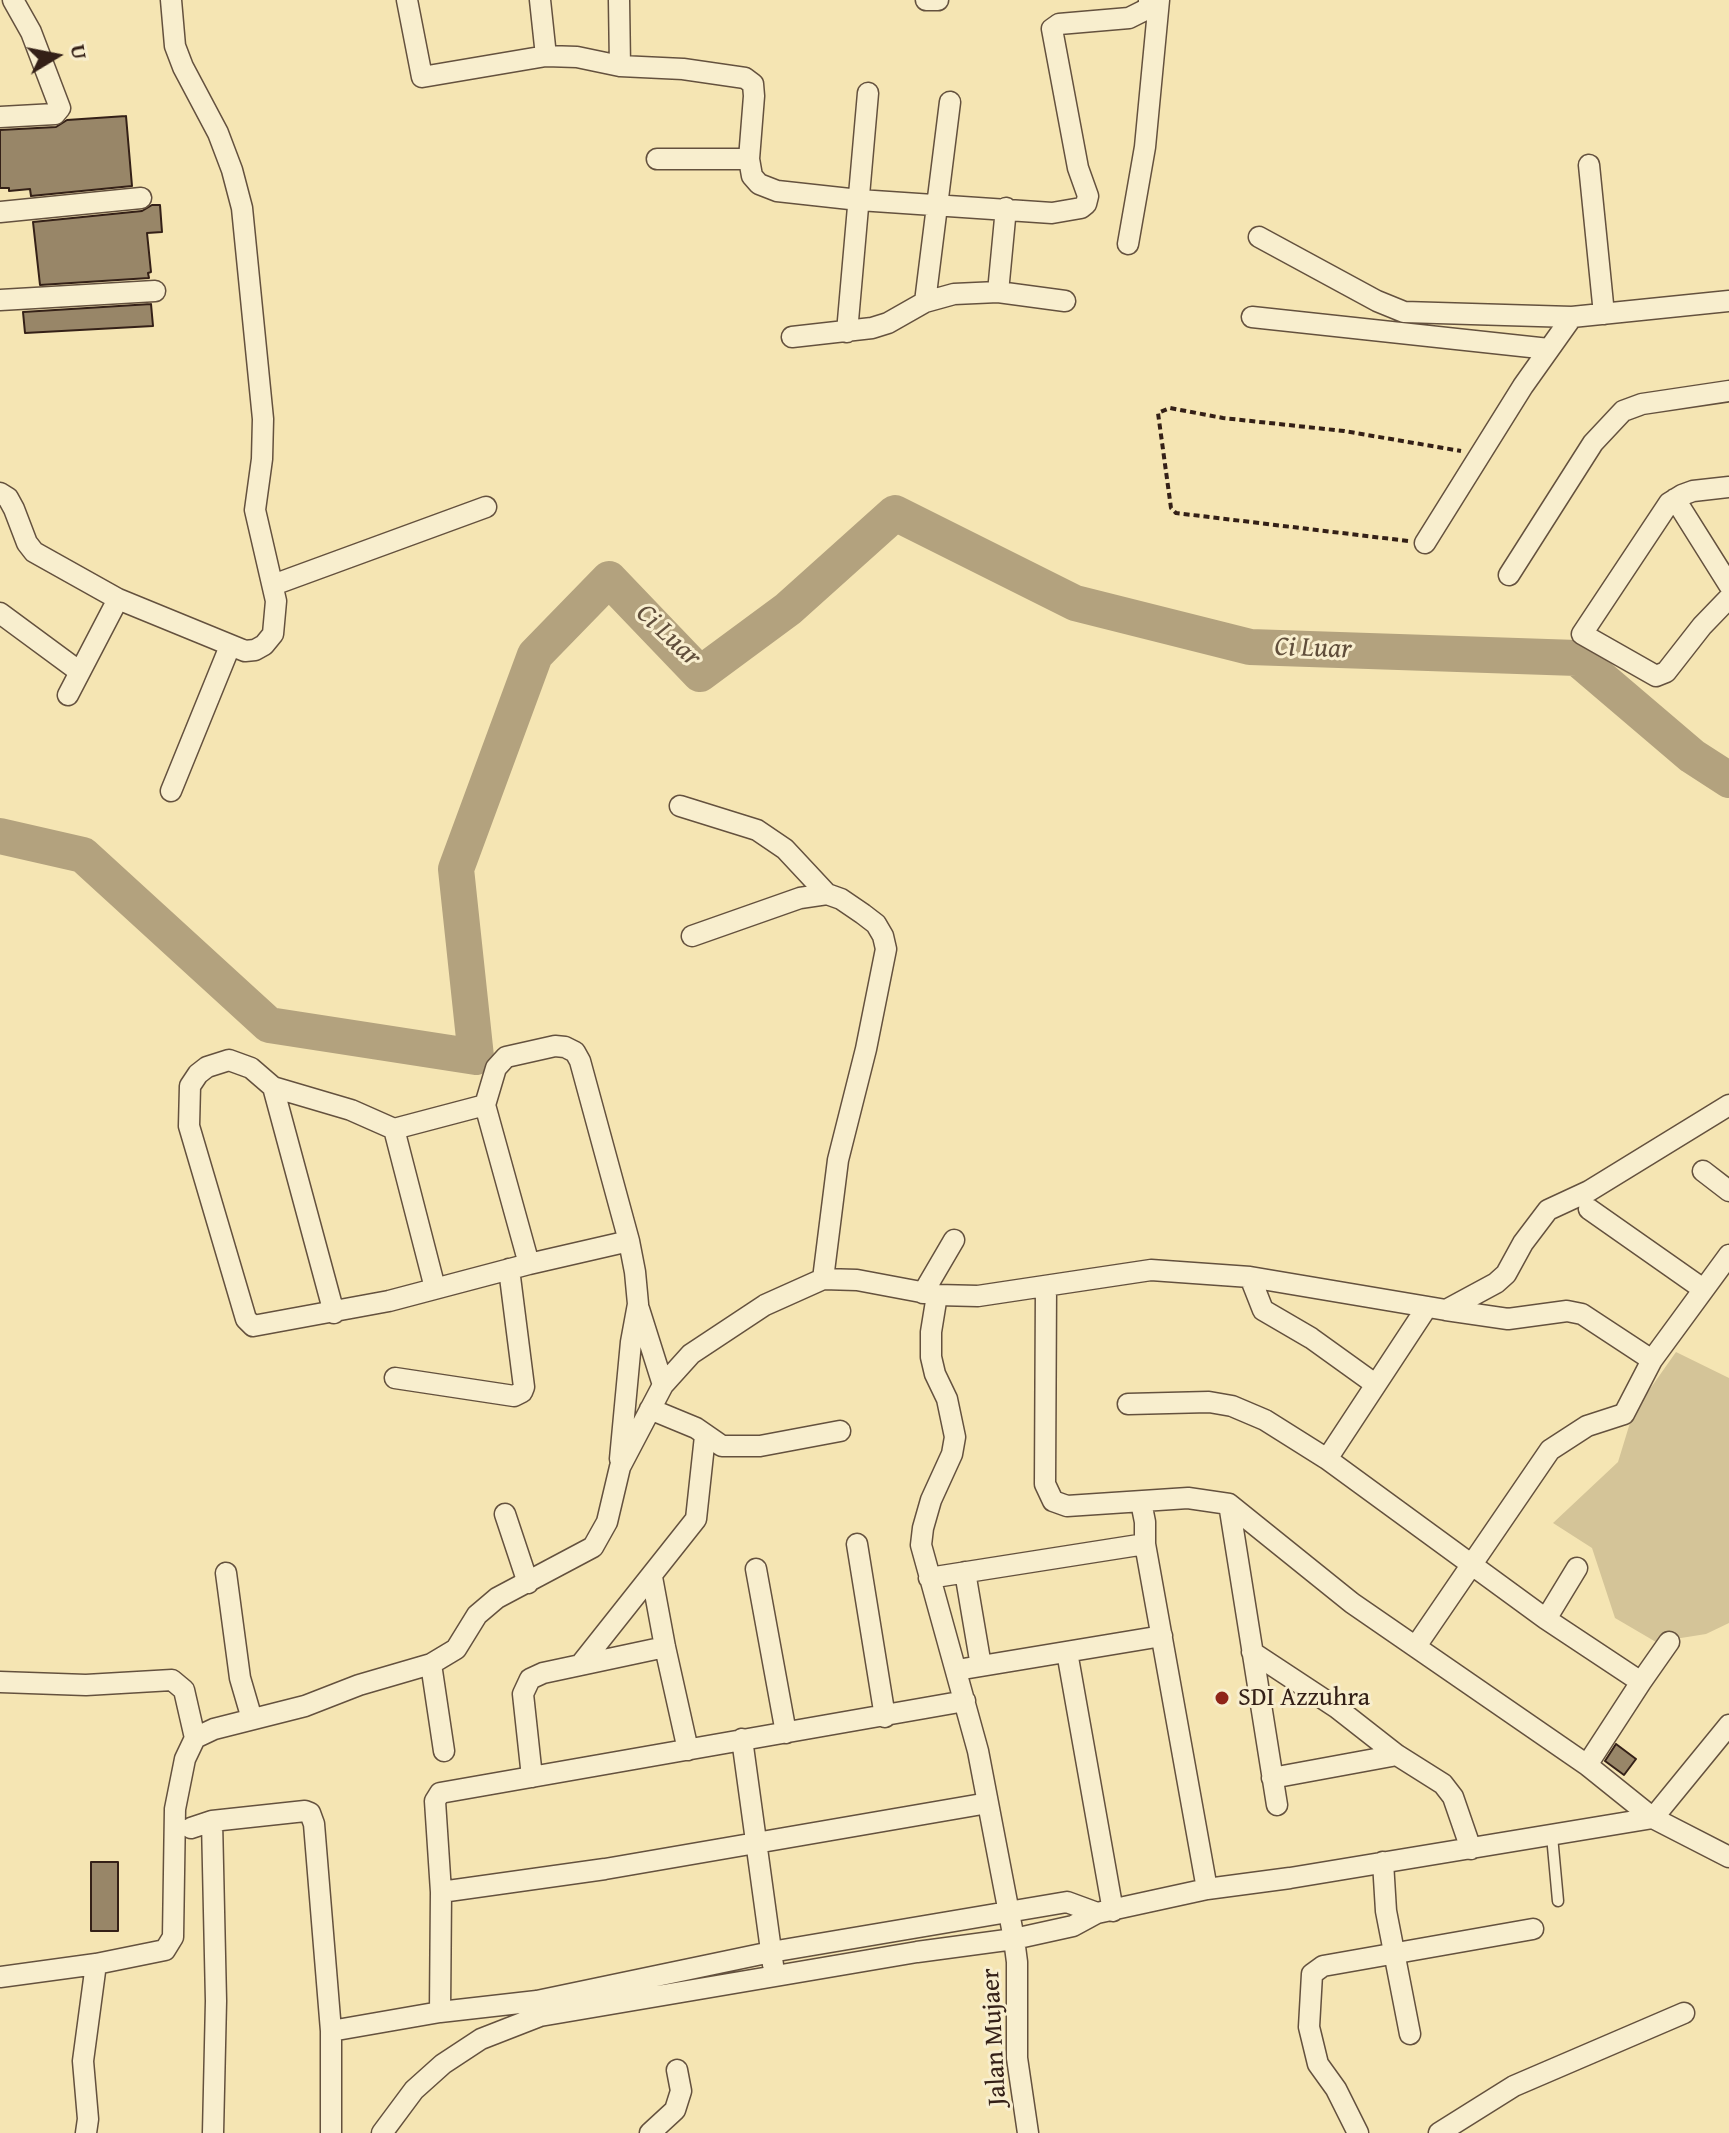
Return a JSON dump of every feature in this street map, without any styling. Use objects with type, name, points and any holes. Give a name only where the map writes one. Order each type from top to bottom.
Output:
[{"type":"street","points":[[0,117],[55,114],[60,108],[31,32],[13,0]]},
{"type":"street","points":[[0,493],[8,498],[27,543],[34,552],[118,599],[230,646],[255,650],[273,634],[276,609],[273,585],[263,554],[255,510],[262,459],[263,419],[242,208],[218,133],[175,46],[171,0]]},
{"type":"street","points":[[407,0],[422,77],[546,56],[577,57],[620,66],[683,69],[745,78],[753,84],[749,159],[752,176],[759,184],[777,191],[859,200],[1052,213],[1081,208],[1088,196],[1078,168],[1052,29],[1059,24],[1129,18],[1149,8],[1149,0]]},
{"type":"street","points":[[540,0],[546,56]]},
{"type":"street","points":[[619,0],[620,66]]},
{"type":"street","points":[[926,0],[938,0]]},
{"type":"street","points":[[1128,244],[1146,133],[1159,0]]},
{"type":"street","points":[[847,332],[868,93]]},
{"type":"street","points":[[925,302],[950,102]]},
{"type":"street","points":[[657,159],[749,159]]},
{"type":"street","points":[[1589,165],[1604,314]]},
{"type":"street","points":[[0,212],[141,198]]},
{"type":"street","points":[[998,292],[1006,208]]},
{"type":"street","points":[[1259,237],[1377,301],[1404,312],[1572,317],[1729,301]]},
{"type":"street","points":[[0,300],[155,291]]},
{"type":"street","points":[[792,337],[847,332],[888,323],[925,302],[954,294],[998,292],[1065,301]]},
{"type":"street","points":[[1252,317],[1549,349]]},
{"type":"street","points":[[1425,543],[1479,454],[1572,317]]},
{"type":"street","points":[[1509,575],[1593,443],[1623,411],[1642,404],[1729,391]]},
{"type":"street","points":[[1729,487],[1693,491],[1675,499],[1659,517],[1582,634],[1656,676],[1666,672],[1702,626],[1729,598]]},
{"type":"street","points":[[1675,499],[1729,585]]},
{"type":"street","points":[[273,585],[486,507]]},
{"type":"street","points":[[68,695],[118,599]]},
{"type":"street","points":[[0,613],[80,672]]},
{"type":"street","points":[[171,791],[230,646]]},
{"type":"street","points":[[680,806],[757,830],[785,849],[827,894],[841,899],[876,924],[883,936],[886,949],[866,1049],[838,1160],[823,1279]]},
{"type":"street","points":[[692,936],[800,898],[827,894]]},
{"type":"street","points":[[529,1264],[485,1105],[496,1068],[506,1057],[555,1046],[565,1047],[575,1052],[580,1061],[629,1241],[638,1304],[663,1385]]},
{"type":"street","points":[[485,1105],[394,1129],[351,1110],[273,1087],[240,1062],[229,1060],[207,1067],[198,1074],[190,1086],[189,1126],[246,1319],[259,1327],[334,1313],[629,1241]]},
{"type":"street","points":[[273,1087],[334,1313]]},
{"type":"street","points":[[1327,1459],[1375,1384],[1437,1308],[1496,1283],[1506,1274],[1523,1243],[1548,1210],[1589,1191],[1729,1105]]},
{"type":"street","points":[[394,1129],[435,1288]]},
{"type":"street","points":[[1703,1171],[1729,1191]]},
{"type":"street","points":[[1589,1209],[1703,1289]]},
{"type":"street","points":[[930,1294],[954,1240]]},
{"type":"street","points":[[1416,1646],[1550,1450],[1587,1426],[1624,1414],[1652,1360],[1729,1255]]},
{"type":"street","points":[[395,1378],[514,1396],[522,1392],[524,1387],[509,1269]]},
{"type":"street","points":[[195,1738],[214,1729],[305,1706],[359,1685],[431,1664],[456,1649],[477,1615],[497,1598],[593,1547],[607,1522],[620,1467],[663,1385],[691,1354],[765,1305],[823,1279],[857,1280],[930,1294],[978,1296],[1151,1270],[1250,1277],[1508,1319],[1567,1311],[1582,1314],[1652,1360]]},
{"type":"street","points":[[1250,1277],[1263,1310],[1311,1338],[1375,1384]]},
{"type":"street","points":[[1046,1286],[1045,1484],[1048,1495],[1059,1505],[1188,1498],[1229,1504],[1352,1603],[1587,1765],[1653,1818],[1729,1857]]},
{"type":"street","name":"Jalan Mujaer","points":[[930,1294],[931,1357],[947,1399],[955,1437],[952,1454],[931,1500],[921,1545],[993,1810],[1017,1962],[1017,2058],[1028,2133]]},
{"type":"street","points":[[620,1467],[629,1357],[638,1304]]},
{"type":"street","points":[[1128,1404],[1209,1402],[1232,1406],[1265,1420],[1327,1459],[1546,1619],[1641,1682]]},
{"type":"street","points":[[650,1409],[696,1428],[716,1444],[737,1447],[760,1446],[840,1431]]},
{"type":"street","points":[[581,1664],[696,1519],[705,1436]]},
{"type":"street","points":[[1141,1502],[1145,1544],[1207,1889]]},
{"type":"street","points":[[1229,1504],[1277,1805]]},
{"type":"street","points":[[505,1514],[528,1583]]},
{"type":"street","points":[[857,1544],[885,1717]]},
{"type":"street","points":[[929,1578],[1145,1544]]},
{"type":"street","points":[[1546,1619],[1577,1568]]},
{"type":"street","points":[[756,1569],[786,1733]]},
{"type":"street","points":[[965,1572],[981,1666]]},
{"type":"street","points":[[226,1573],[240,1678],[252,1719]]},
{"type":"street","points":[[652,1577],[688,1750]]},
{"type":"street","points":[[957,1670],[1162,1636]]},
{"type":"street","points":[[1587,1765],[1669,1642]]},
{"type":"street","points":[[532,1777],[523,1694],[537,1674],[665,1647]]},
{"type":"street","points":[[1067,1652],[1105,1912]]},
{"type":"street","points":[[1252,1652],[1443,1784],[1453,1797],[1471,1849]]},
{"type":"street","points":[[431,1664],[444,1751]]},
{"type":"street","points":[[0,1682],[86,1685],[172,1680],[184,1690],[195,1738],[185,1759],[175,1809],[174,1928],[170,1944],[154,1954],[0,1977]]},
{"type":"street","points":[[440,2012],[441,1892],[436,1797],[442,1792],[965,1701]]},
{"type":"street","points":[[331,2031],[440,2012],[538,2008],[1014,1939],[1073,1926],[1105,1912],[1207,1889],[1653,1818],[1729,1725]]},
{"type":"street","points":[[742,1739],[774,1976]]},
{"type":"street","points":[[1272,1778],[1397,1755]]},
{"type":"street","points":[[441,1892],[605,1869],[758,1842],[993,1810]]},
{"type":"street","points":[[191,1828],[212,1821],[305,1811],[310,1813],[314,1824],[331,2031],[331,2133]]},
{"type":"street","points":[[212,1821],[216,2001],[213,2133]]},
{"type":"street","points":[[1383,1862],[1386,1911],[1410,2034]]},
{"type":"street","points":[[382,2133],[414,2090],[443,2064],[538,2008],[771,1952],[1067,1902],[1105,1912]]},
{"type":"street","points":[[1358,2133],[1336,2089],[1318,2064],[1309,2027],[1312,1974],[1323,1966],[1533,1929]]},
{"type":"street","points":[[86,2133],[88,2119],[83,2061],[96,1964]]},
{"type":"street","points":[[1439,2133],[1514,2086],[1684,2013]]},
{"type":"street","points":[[650,2133],[675,2110],[681,2091],[677,2070]]},
{"type":"lane","points":[[1552,1836],[1558,1901]]},
{"type":"path","points":[[1425,543],[1176,513],[1171,508],[1158,413],[1170,408],[1223,418],[1344,431],[1479,454]]},
{"type":"shaded area","points":[[1676,1352],[1729,1378],[1729,1623],[1706,1634],[1656,1642],[1615,1618],[1592,1548],[1553,1523],[1618,1462],[1633,1413]]},
{"type":"building","points":[[126,116],[132,186],[31,196],[30,189],[9,191],[9,188],[0,188],[0,130],[56,127],[67,120]]},
{"type":"building","points":[[152,205],[160,205],[162,232],[147,233],[149,278],[40,285],[33,222],[142,211]]},
{"type":"building","points":[[151,304],[153,326],[25,333],[23,312]]},
{"type":"building","points":[[1616,1744],[1636,1759],[1624,1775],[1605,1761]]},
{"type":"building","points":[[91,1862],[118,1862],[118,1931],[91,1931]]},
{"type":"waterway","name":"Ci Luar","points":[[0,836],[83,855],[269,1025],[476,1057],[456,869],[535,655],[609,579],[700,674],[788,609],[895,513],[1075,603],[1250,647],[1577,658],[1692,756],[1729,780]]},
{"type":"place","name":"SDI Azzuhra","points":[[1222,1698]]}]
